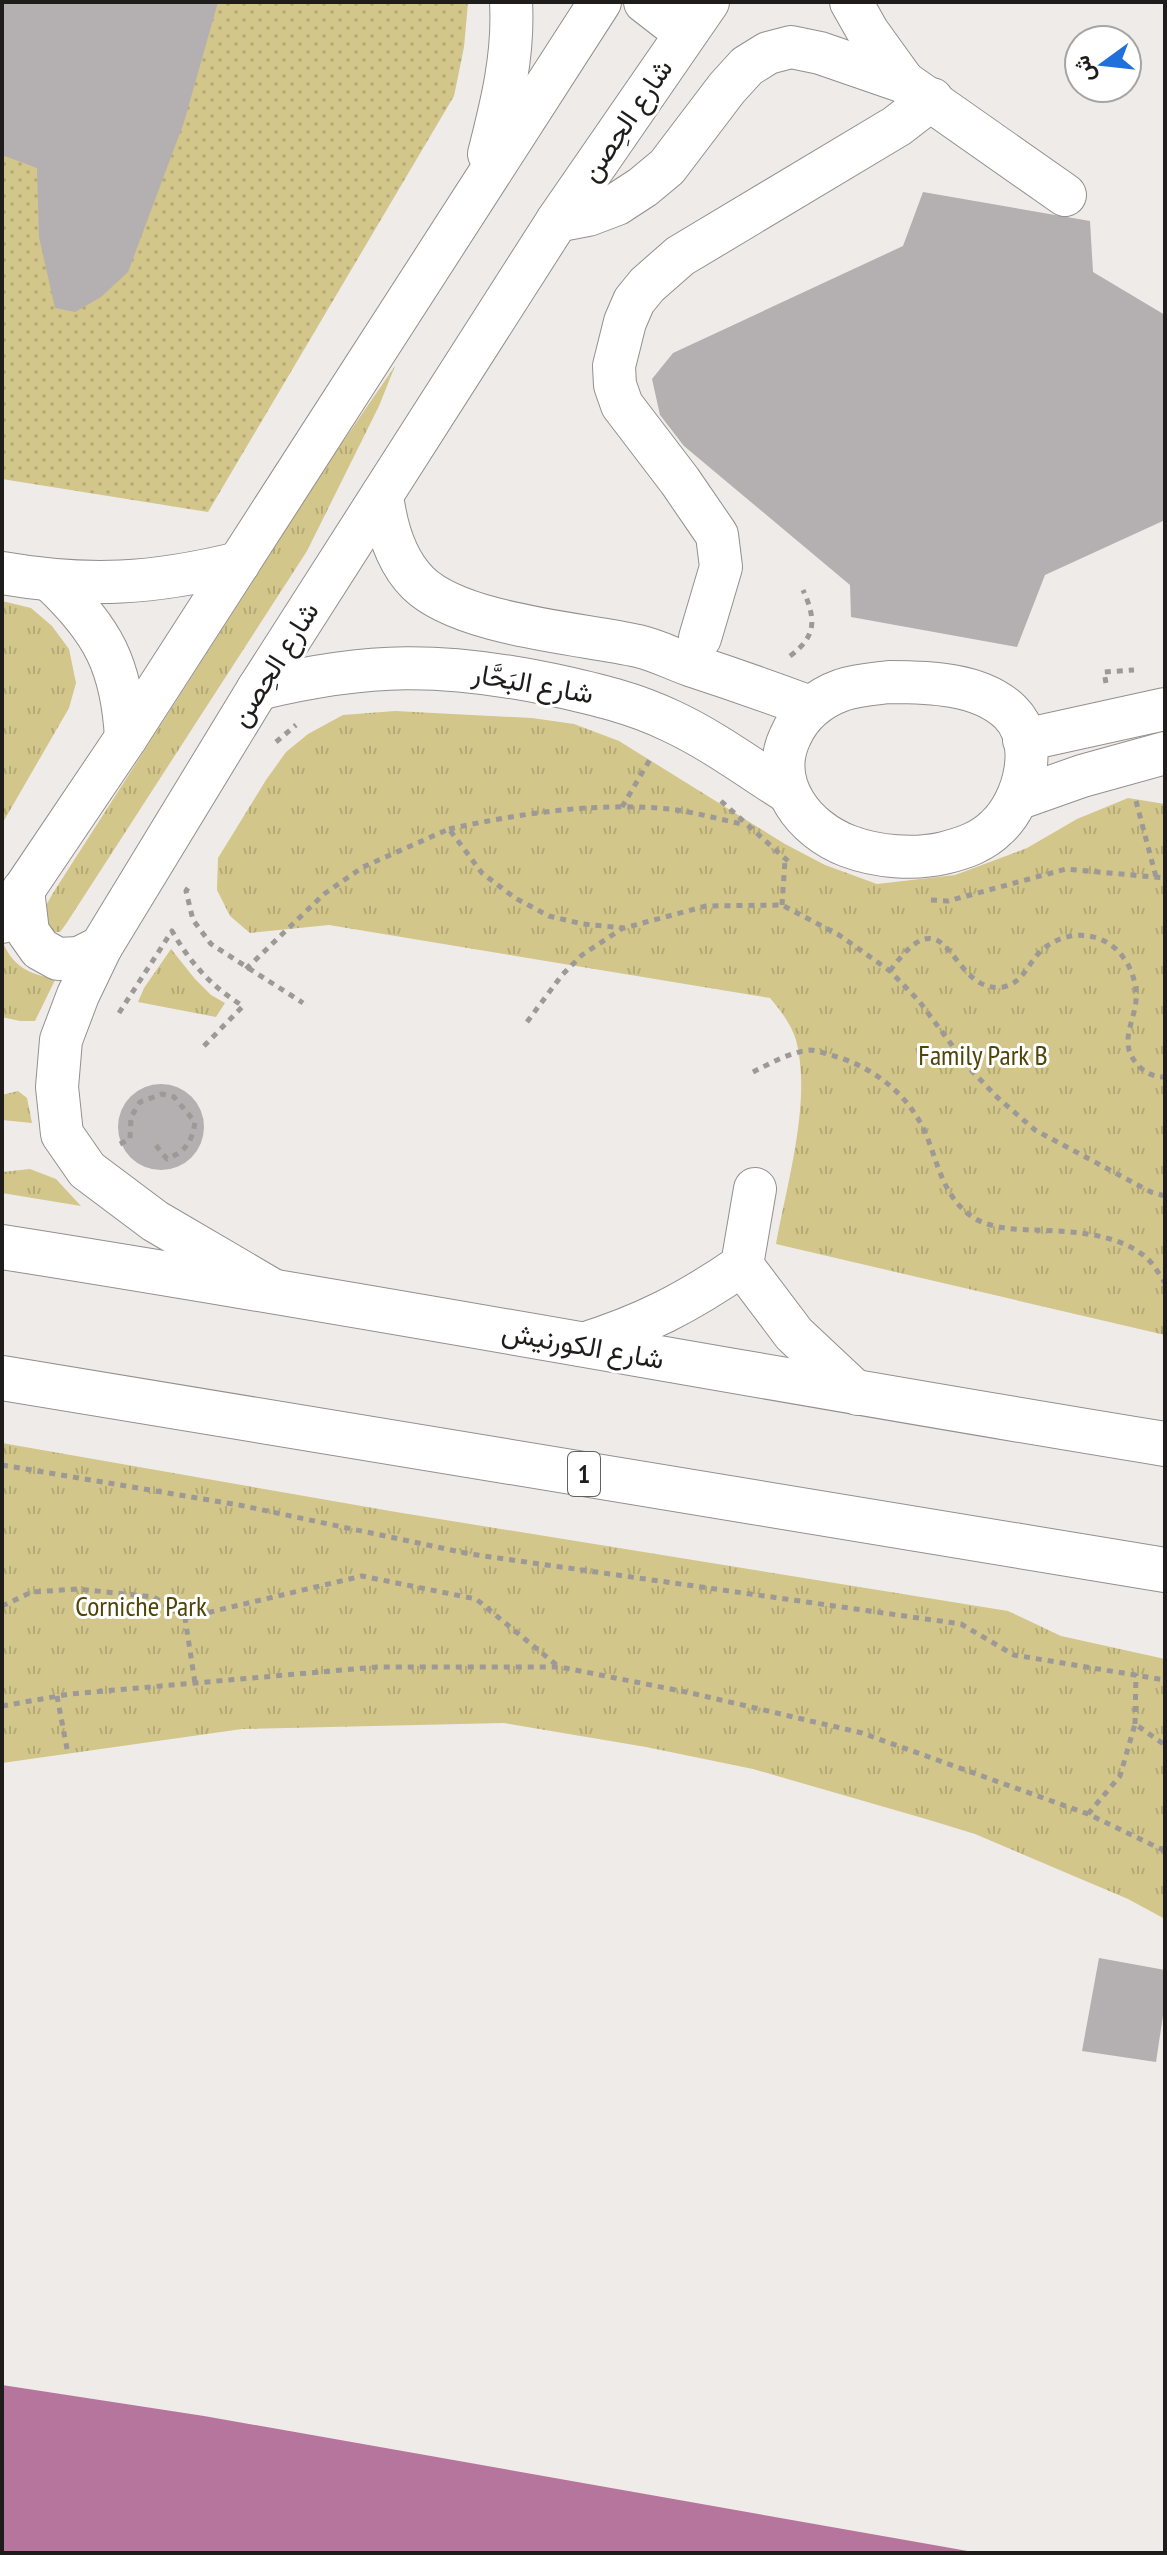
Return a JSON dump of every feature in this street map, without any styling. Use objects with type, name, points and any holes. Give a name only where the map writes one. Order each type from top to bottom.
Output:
[{"type":"highway","name":"شارع الكورنيش","points":[[2,1247],[271,1289],[858,1394],[1165,1444]]},
{"type":"highway","name":"1","points":[[2,1378],[1165,1570]]},
{"type":"street","points":[[480,189],[507,83],[513,33],[511,2]]},
{"type":"street","points":[[101,947],[79,958],[58,959],[40,949],[9,903],[126,738],[600,2]]},
{"type":"street","points":[[645,2],[696,17]]},
{"type":"street","points":[[851,2],[868,32],[918,91]]},
{"type":"street","name":"شارع الحِصن","points":[[271,1289],[155,1221],[87,1170],[62,1134],[57,1087],[61,1040],[101,947],[258,689],[557,221],[696,17]]},
{"type":"street","points":[[557,221],[602,209],[643,187],[667,167],[687,144],[727,88],[747,66],[768,53],[791,47],[820,53],[918,91],[1065,195]]},
{"type":"street","points":[[700,638],[721,567],[717,535],[622,405],[615,385],[614,366],[625,322],[634,301],[647,285],[680,256],[897,126],[918,91]]},
{"type":"street","name":"شارع البَحَّار","points":[[382,495],[385,520],[393,545],[419,583],[443,601],[466,612],[491,618],[642,647],[810,707]]},
{"type":"street","points":[[2,573],[98,584],[193,574],[239,563]]},
{"type":"street","points":[[51,581],[77,606],[99,634],[114,667],[124,702],[126,738]]},
{"type":"street","name":"شارع البَحَّار","points":[[258,689],[307,677],[382,667],[459,669],[508,676],[612,697],[670,720],[786,791]]},
{"type":"street","points":[[922,682],[954,687],[999,703],[1020,725],[1024,740],[1024,780],[1017,799],[999,826],[971,846],[939,854],[900,857],[872,854],[846,846],[822,832],[802,813],[786,791],[783,768],[786,745],[796,724],[810,707],[857,686],[922,682]]},
{"type":"street","points":[[1024,740],[1165,709]]},
{"type":"street","points":[[1017,799],[1082,776],[1165,753]]},
{"type":"street","points":[[755,1189],[742,1265],[794,1334],[858,1394]]},
{"type":"street","points":[[580,1345],[624,1332],[666,1313],[742,1265]]},
{"type":"path","points":[[777,658],[788,657],[806,644],[812,610],[803,590]]},
{"type":"path","points":[[275,744],[298,723]]},
{"type":"path","points":[[622,807],[658,747]]},
{"type":"path","points":[[246,969],[324,894],[363,867],[449,829],[542,810],[622,807],[672,810],[743,824]]},
{"type":"path","points":[[449,829],[482,873],[515,898],[549,916],[583,924],[624,928]]},
{"type":"path","points":[[782,905],[785,860]]},
{"type":"path","points":[[1156,877],[1165,878]]},
{"type":"path","points":[[194,878],[186,891],[193,920],[211,944],[303,1003]]},
{"type":"path","points":[[527,1022],[562,975],[582,955],[624,928],[706,906],[782,905],[839,935],[890,971],[919,1001],[969,1068],[1035,1130],[1136,1184],[1165,1196]]},
{"type":"path","points":[[117,1015],[172,931],[204,977],[243,1006],[203,1047]]},
{"type":"path","points":[[890,971],[906,949],[923,940],[934,939],[946,944],[970,977],[983,984],[1007,986],[1026,973],[1044,948],[1068,937],[1095,935],[1109,942],[1124,957],[1133,975],[1137,993],[1126,1044],[1131,1058],[1142,1070],[1156,1077],[1165,1077]]},
{"type":"path","points":[[753,1072],[788,1055],[812,1050],[872,1071],[904,1098],[917,1116],[938,1172],[954,1201],[973,1218],[1006,1229],[1079,1233],[1119,1241],[1149,1259],[1165,1283]]},
{"type":"path","points":[[120,1144],[130,1139],[131,1117],[140,1102],[162,1094],[174,1097],[195,1122],[192,1140],[182,1153],[167,1159],[154,1143]]},
{"type":"path","points":[[2,1465],[239,1505],[470,1554],[961,1624],[1014,1655],[1165,1680]]},
{"type":"path","points":[[185,1618],[362,1576],[476,1599],[560,1667]]},
{"type":"path","points":[[2,1606],[32,1592],[78,1589],[154,1597],[185,1618],[195,1683]]},
{"type":"path","points":[[2,1706],[57,1696],[377,1667],[560,1667],[691,1693],[862,1733],[1088,1814],[1165,1851]]},
{"type":"path","points":[[1088,1814],[1120,1776],[1135,1724],[1136,1674]]},
{"type":"path","points":[[57,1696],[68,1754]]},
{"type":"path","points":[[1135,1724],[1165,1745]]},
{"type":"green space","points":[[2,2],[468,2],[464,47],[454,96],[208,512],[2,479]]},
{"type":"green space","points":[[395,366],[379,406],[307,551],[66,924],[60,932],[49,932],[40,916],[53,893],[333,456]]},
{"type":"green space","points":[[2,601],[31,608],[52,626],[69,649],[76,683],[69,708],[2,824]]},
{"type":"green space","name":"Family Park B","points":[[395,711],[532,718],[574,724],[619,741],[785,844],[825,865],[877,884],[955,875],[1027,848],[1077,819],[1128,798],[1165,804],[1165,1335],[776,1244],[796,1142],[801,1089],[796,1040],[770,998],[329,925],[250,933],[230,916],[217,890],[218,858],[266,780],[286,752],[308,734],[343,715]]},
{"type":"green space","points":[[2,940],[23,968],[56,978],[35,1021],[2,1017]]},
{"type":"green space","points":[[171,949],[211,995],[225,1003],[216,1017],[138,1002]]},
{"type":"green space","points":[[18,1091],[27,1098],[32,1123],[2,1120],[2,1095]]},
{"type":"green space","points":[[30,1169],[56,1179],[81,1206],[2,1193],[2,1172]]},
{"type":"green space","name":"Corniche Park","points":[[2,1443],[396,1512],[1008,1611],[1061,1636],[1165,1659],[1165,1919],[1128,1899],[975,1834],[926,1819],[753,1769],[504,1723],[242,1729],[2,1763]]},
{"type":"shaded area","points":[[2,2385],[204,2416],[979,2553],[2,2553]]},
{"type":"building","points":[[2,2],[218,2],[184,122],[128,272],[101,297],[75,312],[55,308],[39,237],[37,168],[2,155]]},
{"type":"building","points":[[923,192],[1090,221],[1093,272],[1165,315],[1165,520],[1045,575],[1017,647],[851,617],[850,585],[684,446],[660,415],[652,379],[673,353],[903,246]]},
{"type":"building","points":[[161,1084],[178,1087],[192,1096],[201,1110],[204,1127],[201,1144],[192,1158],[178,1167],[161,1170],[144,1167],[130,1158],[121,1144],[118,1127],[121,1110],[130,1096],[144,1087]]},
{"type":"building","points":[[1099,1958],[1165,1970],[1165,2002],[1156,2062],[1082,2051]]}]
